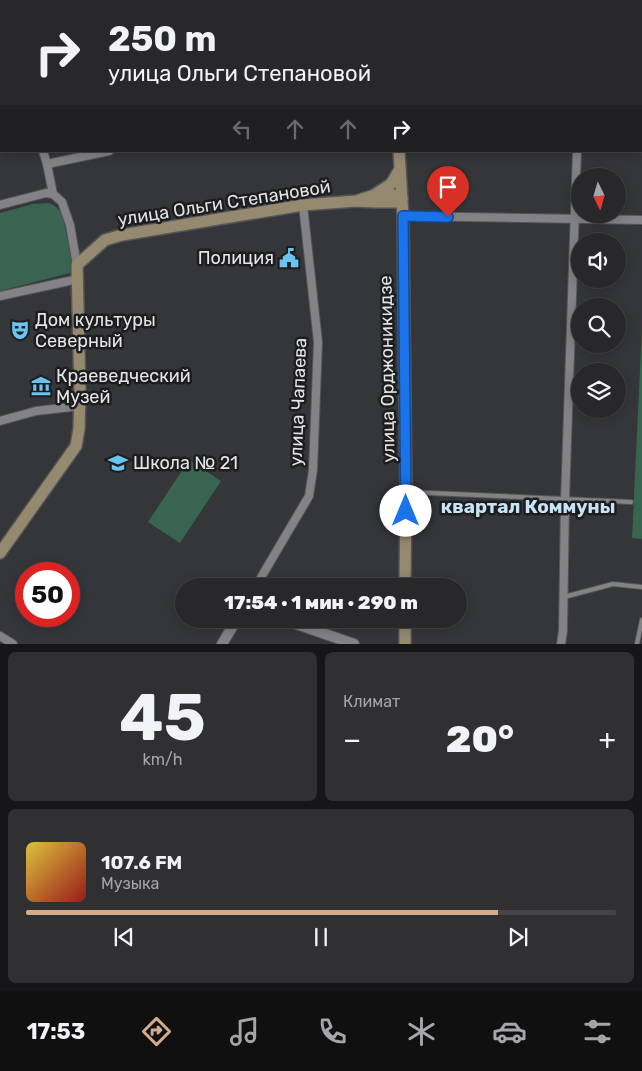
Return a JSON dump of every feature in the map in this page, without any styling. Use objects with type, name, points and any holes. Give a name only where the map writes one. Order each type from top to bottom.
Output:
[{"type":"main road","name":"улица Орджоникидзе","points":[[400,152],[403,216],[405,578]]},
{"type":"main road","points":[[400,168],[391,184],[375,199],[403,216]]},
{"type":"main road","name":"улица Ольги Степановой","points":[[77,265],[104,240],[122,235],[302,205],[375,199],[396,202],[402,198]]},
{"type":"main road","points":[[0,553],[76,446],[80,406],[77,265]]},
{"type":"main road","points":[[405,628],[405,644]]},
{"type":"street","points":[[43,152],[53,194]]},
{"type":"street","points":[[47,164],[105,152]]},
{"type":"street","points":[[576,168],[577,152]]},
{"type":"street","points":[[0,205],[46,193],[53,194],[62,202],[68,217],[77,265]]},
{"type":"street","name":"улица Чапаева","points":[[261,578],[308,496],[312,470],[318,342],[302,205]]},
{"type":"street","points":[[403,216],[571,219]]},
{"type":"street","points":[[626,220],[642,220]]},
{"type":"street","points":[[561,644],[563,631],[565,500],[575,223]]},
{"type":"street","points":[[0,296],[78,279]]},
{"type":"street","points":[[0,421],[36,411],[80,406]]},
{"type":"street","points":[[222,644],[232,628]]},
{"type":"street","points":[[308,628],[354,644]]},
{"type":"street","points":[[0,636],[13,644]]},
{"type":"lane","points":[[406,492],[630,502]]},
{"type":"lane","points":[[564,597],[613,584],[642,586]]},
{"type":"lane","points":[[636,644],[642,620]]},
{"type":"green space","points":[[49,203],[62,213],[74,272],[0,291],[0,213],[33,204]]},
{"type":"green space","points":[[642,327],[642,539],[632,538]]},
{"type":"green space","points":[[189,460],[221,481],[180,543],[148,522]]},
{"type":"place","name":"Полиция","points":[[289,258]]},
{"type":"place","name":"Дом культуры Северный","points":[[20,330]]},
{"type":"place","name":"Краеведческий Музей","points":[[41,386]]},
{"type":"place","name":"Школа № 21","points":[[118,463]]},
{"type":"district","name":"квартал Коммуны","points":[[528,506]]},
{"type":"route","points":[[406,511],[403,216],[448,217]]}]
